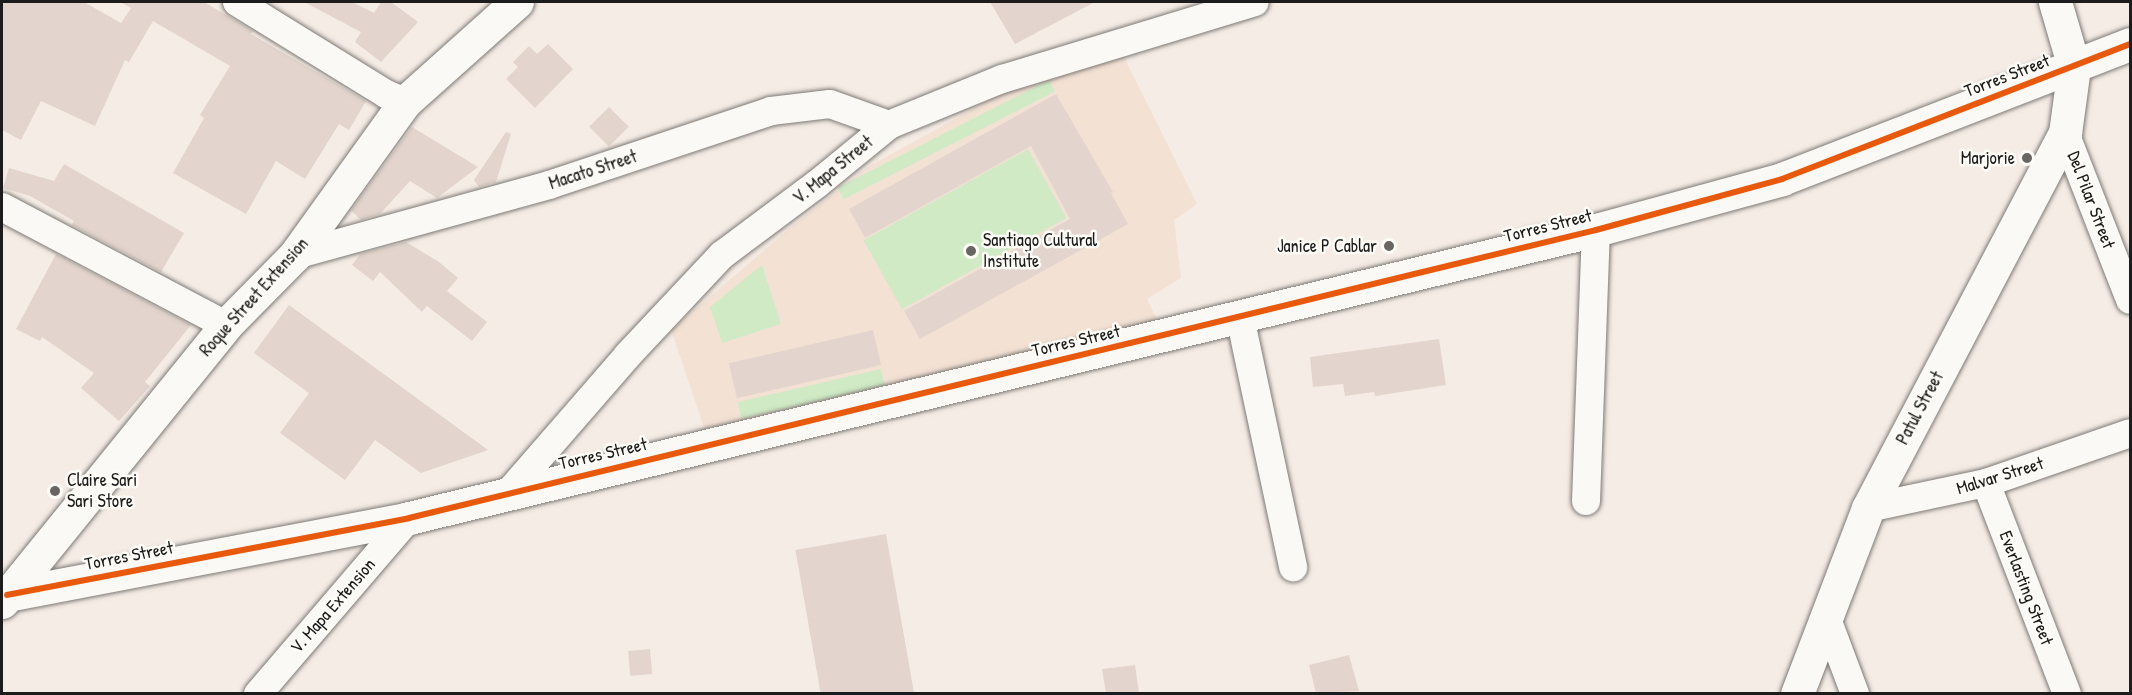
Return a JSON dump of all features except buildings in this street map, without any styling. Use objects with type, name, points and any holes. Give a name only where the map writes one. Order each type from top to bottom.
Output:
[{"type":"street","points":[[237,2],[386,94],[405,102]]},
{"type":"street","name":"Roque Street Extension","points":[[4,599],[226,325],[295,255],[405,102],[517,2]]},
{"type":"street","name":"V. Mapa Street","points":[[509,492],[628,355],[722,255],[817,184],[889,125],[1002,79],[1255,2]]},
{"type":"street","points":[[2055,2],[2074,67]]},
{"type":"street","name":"Torres Street","points":[[4,599],[409,518],[1596,230],[1782,179],[2130,45]]},
{"type":"street","name":"Patul Street","points":[[1797,693],[1868,508],[2065,133],[2074,67]]},
{"type":"street","name":"Macato Street","points":[[295,255],[549,185],[771,111],[830,104],[889,125]]},
{"type":"street","name":"Del Pilar Street","points":[[2065,133],[2130,300]]},
{"type":"street","points":[[2,207],[226,325]]},
{"type":"street","points":[[1586,501],[1596,230]]},
{"type":"street","points":[[1240,317],[1293,567]]},
{"type":"street","name":"Malvar Street","points":[[1868,508],[1986,483],[2130,433]]},
{"type":"street","name":"Everlasting Street","points":[[1986,483],[2067,693]]},
{"type":"street","name":"V. Mapa Extension","points":[[258,693],[409,518]]},
{"type":"street","points":[[1827,619],[1855,693]]},
{"type":"shaded area","name":"Santiago Cultural Institute","points":[[1123,55],[1197,204],[1174,220],[1181,278],[1147,299],[1159,324],[705,430],[671,330],[796,223],[868,167],[989,100],[1073,68]]},
{"type":"green space","points":[[1049,80],[1055,92],[844,199],[838,188]]},
{"type":"green space","points":[[1028,149],[1066,218],[902,309],[864,240]]},
{"type":"green space","points":[[762,265],[781,324],[722,343],[710,307]]},
{"type":"green space","points":[[881,369],[885,386],[742,419],[738,402]]},
{"type":"cycle path","points":[[7,595],[409,518],[1596,230],[1782,179],[2130,44]]},
{"type":"place","name":"Marjorie","points":[[2027,158]]},
{"type":"place","name":"Janice P Cablar","points":[[1389,246]]},
{"type":"place","name":"Santiago Cultural Institute","points":[[971,251]]},
{"type":"place","name":"Claire Sari Sari Store","points":[[55,491]]}]
